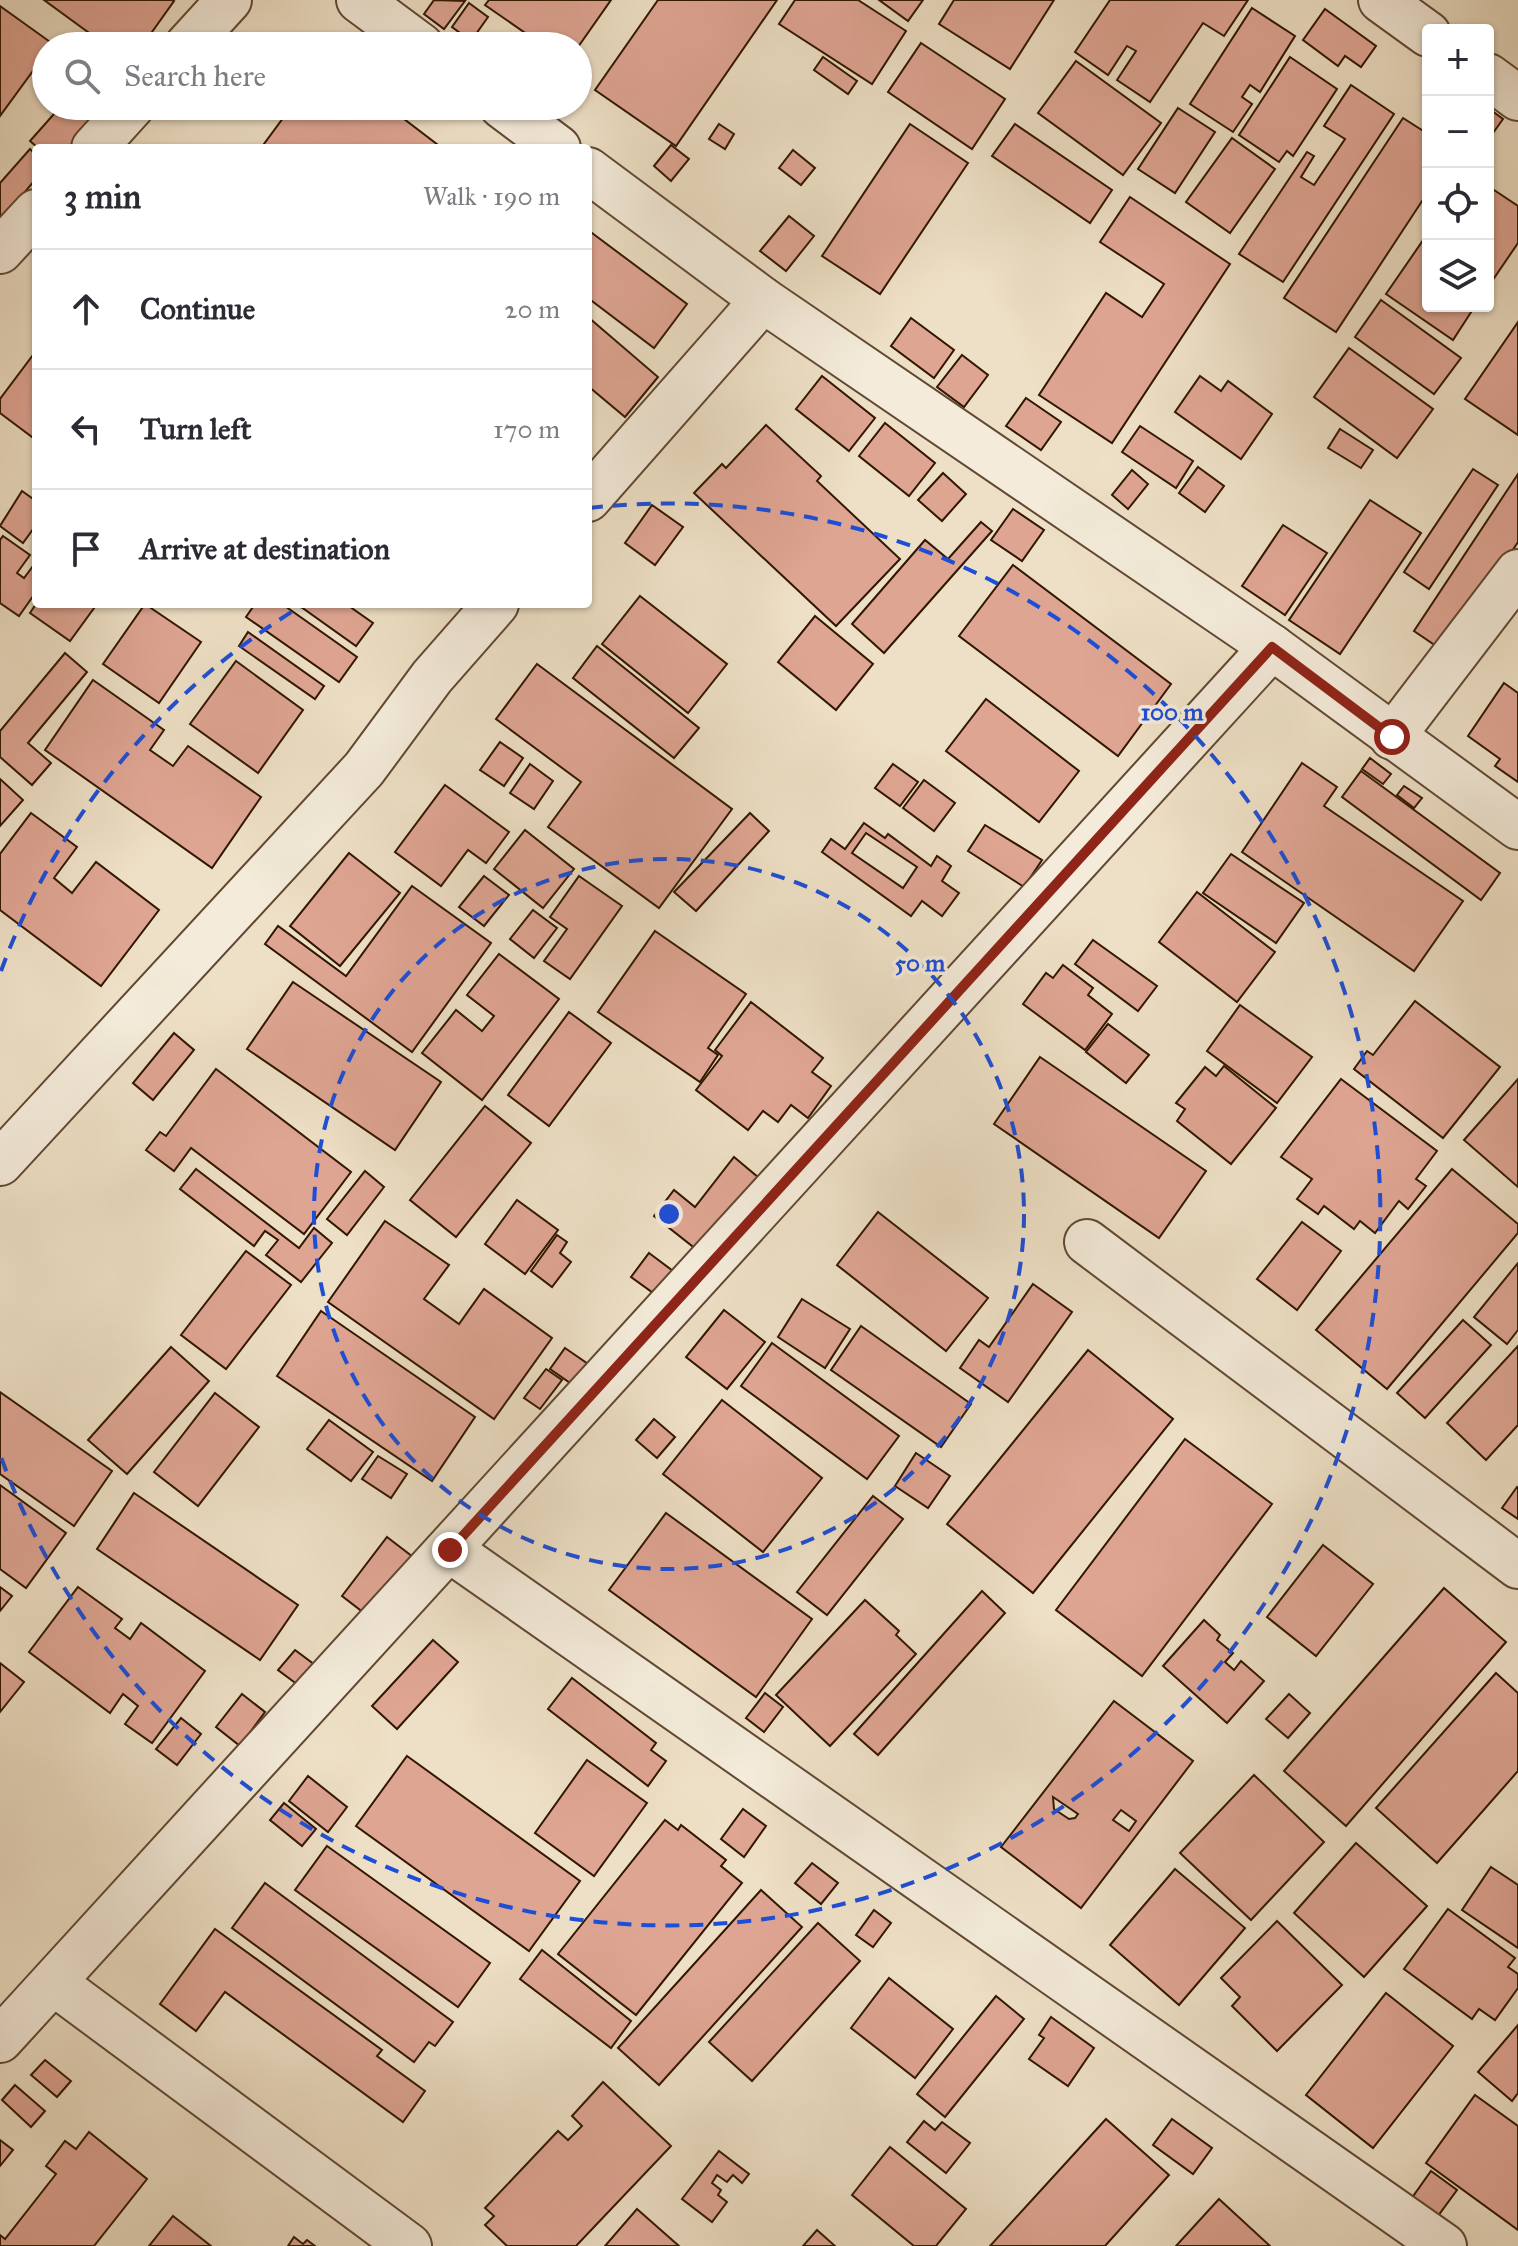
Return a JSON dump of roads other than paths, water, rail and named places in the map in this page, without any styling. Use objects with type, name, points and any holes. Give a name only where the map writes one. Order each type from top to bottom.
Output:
[{"type":"street","points":[[200,32],[229,0]]},
{"type":"street","points":[[359,0],[402,32]]},
{"type":"street","points":[[1381,0],[1422,30]]},
{"type":"street","points":[[1494,80],[1518,98]]},
{"type":"street","points":[[98,144],[119,120]]},
{"type":"street","points":[[521,120],[553,144]]},
{"type":"street","points":[[592,173],[763,300],[1272,647],[1518,827]]},
{"type":"street","points":[[0,251],[32,216]]},
{"type":"street","points":[[592,494],[763,300]]},
{"type":"street","points":[[1392,737],[1518,572]]},
{"type":"street","points":[[0,1163],[364,769],[432,677],[492,608]]},
{"type":"street","points":[[0,2040],[1272,647]]},
{"type":"street","points":[[1087,1242],[1518,1566]]},
{"type":"street","points":[[450,1550],[1444,2246]]},
{"type":"street","points":[[54,1983],[409,2246]]}]
